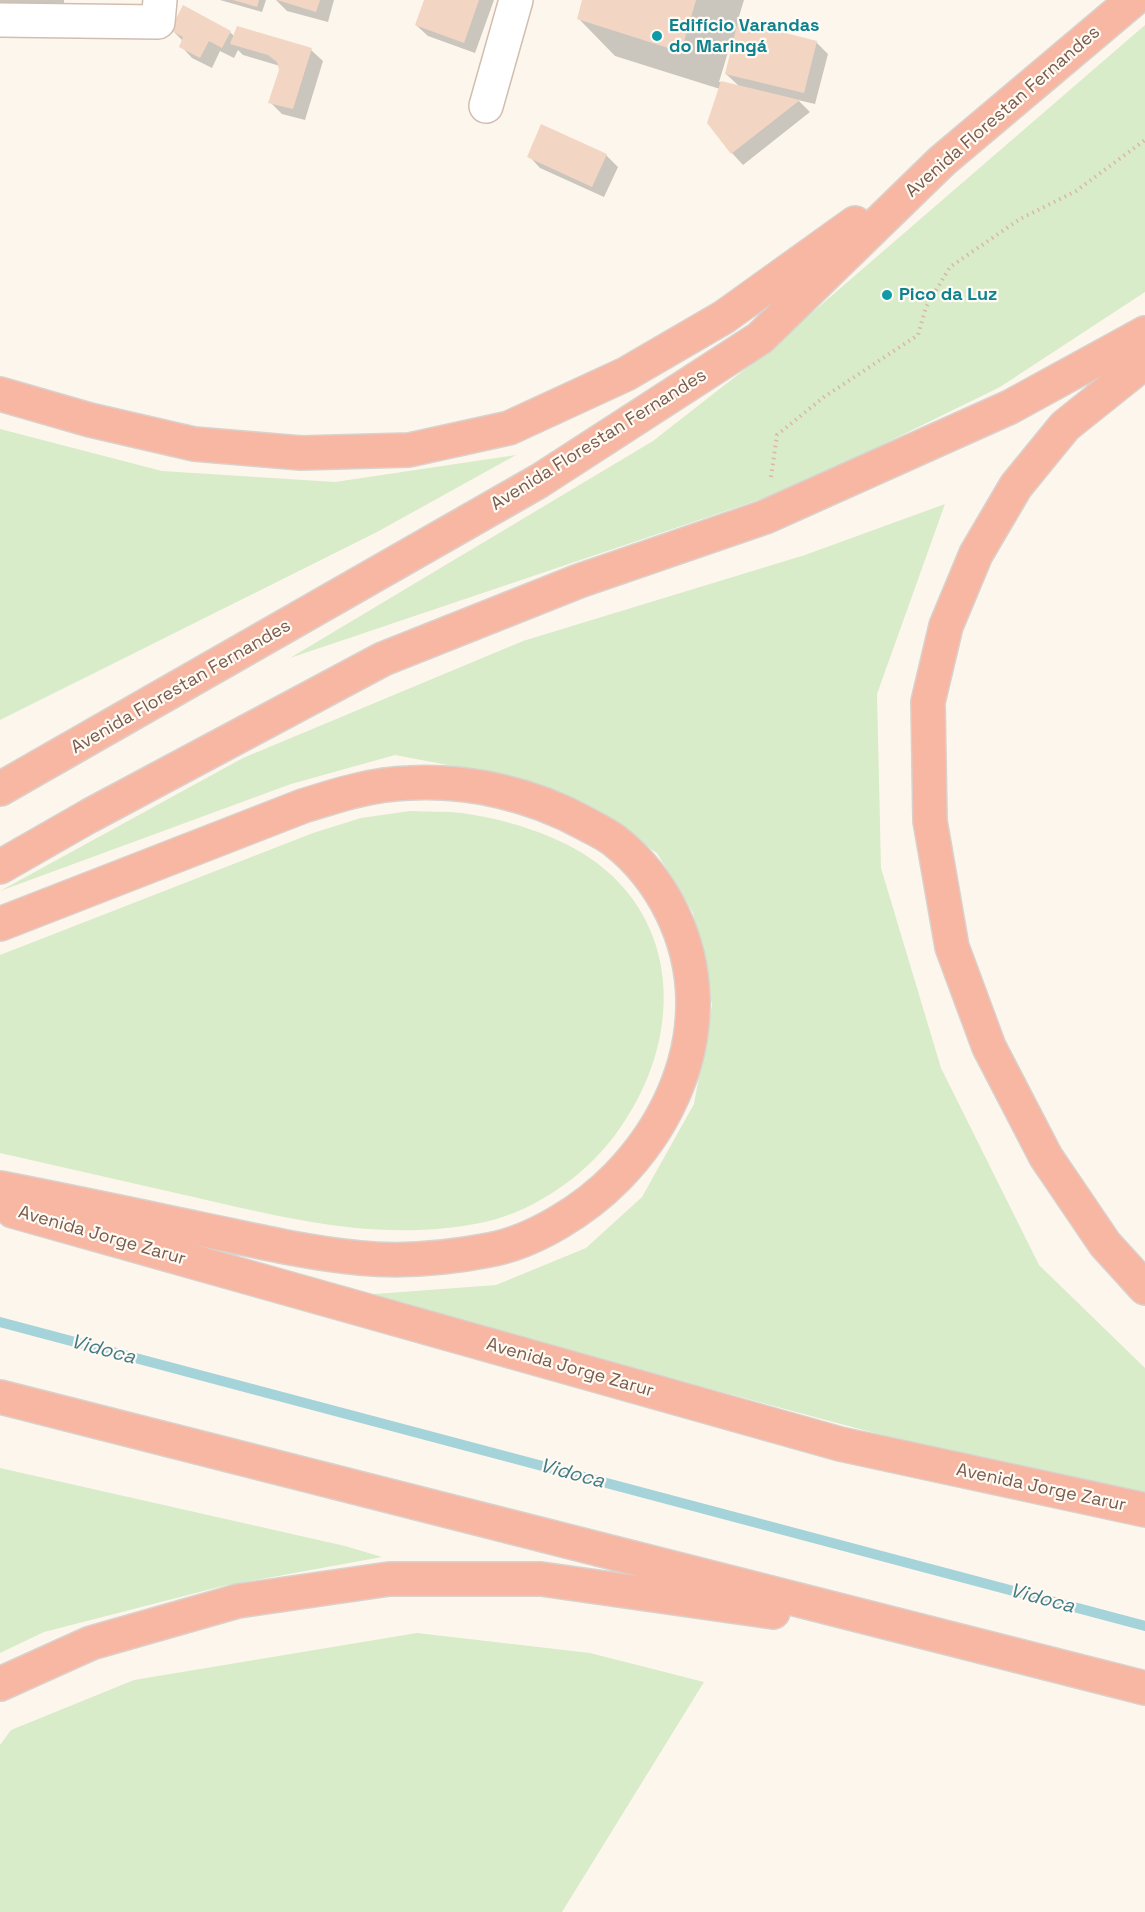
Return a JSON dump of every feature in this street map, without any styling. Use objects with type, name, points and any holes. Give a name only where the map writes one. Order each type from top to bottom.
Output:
[{"type":"highway","name":"Avenida Florestan Fernandes","points":[[0,789],[539,481],[760,338],[942,161],[1133,0]]},
{"type":"highway","points":[[0,394],[90,420],[194,444],[301,453],[409,450],[509,428],[626,374],[724,316],[942,161]]},
{"type":"highway","points":[[0,867],[99,810],[383,659],[579,581],[765,517],[1010,407],[1145,333]]},
{"type":"highway","points":[[1145,362],[1065,426],[1016,486],[976,554],[946,626],[928,702],[930,821],[952,947],[985,1036],[1046,1157],[1105,1244],[1145,1288]]},
{"type":"highway","points":[[0,924],[303,806],[355,790],[408,783],[462,784],[515,794],[566,813],[613,839],[638,862],[659,888],[675,917],[686,949],[693,982],[693,1016],[689,1049],[676,1089],[657,1126],[633,1161],[604,1191],[570,1216],[533,1235],[493,1250],[429,1258],[364,1259],[300,1250],[0,1188]]},
{"type":"highway","name":"Avenida Jorge Zarur","points":[[0,1207],[840,1444],[1145,1510]]},
{"type":"highway","points":[[0,1397],[1145,1688]]},
{"type":"highway","points":[[0,1684],[91,1643],[238,1601],[389,1579],[541,1579],[944,1636]]},
{"type":"street","points":[[486,106],[516,0]]},
{"type":"street","points":[[0,20],[159,11]]},
{"type":"path","points":[[765,517],[777,435],[824,397],[918,335],[926,307],[950,267],[1020,219],[1076,191],[1145,141]]},
{"type":"green space","points":[[1145,25],[1145,292],[1000,387],[794,488],[290,658],[653,441],[763,355]]},
{"type":"green space","points":[[0,429],[162,471],[335,482],[516,455],[377,532],[0,720]]},
{"type":"green space","points":[[945,504],[877,694],[881,868],[941,1068],[1039,1265],[1145,1368],[1145,1499],[960,1456],[361,1295],[496,1285],[586,1248],[642,1197],[694,1104],[712,1005],[693,913],[657,853],[578,802],[485,772],[395,755],[291,784],[0,891],[243,758],[523,641],[805,555]]},
{"type":"green space","points":[[410,811],[456,812],[480,816],[533,830],[566,844],[597,863],[626,890],[646,921],[659,954],[664,990],[662,1025],[654,1061],[640,1096],[620,1128],[594,1160],[578,1174],[543,1199],[485,1222],[448,1228],[376,1229],[340,1226],[269,1214],[0,1153],[0,955],[313,833],[361,818]]},
{"type":"green space","points":[[0,1468],[345,1546],[382,1557],[223,1586],[44,1632],[0,1653]]},
{"type":"green space","points":[[417,1633],[590,1653],[704,1682],[562,1912],[0,1912],[0,1745],[11,1730],[134,1680]]},
{"type":"building","points":[[233,0],[259,0],[257,7]]},
{"type":"building","points":[[277,0],[320,0],[316,12]]},
{"type":"building","points":[[424,0],[479,0],[464,43],[415,25]]},
{"type":"building","name":"Edifício Varandas do Maringá","points":[[582,0],[696,0],[681,52],[577,19]]},
{"type":"building","points":[[183,5],[231,31],[222,48],[209,41],[200,58],[179,47],[183,37],[170,30]]},
{"type":"building","points":[[738,21],[817,41],[804,93],[725,74]]},
{"type":"building","points":[[237,26],[312,48],[293,109],[268,103],[279,70],[277,62],[268,55],[230,44]]},
{"type":"building","points":[[721,81],[800,100],[731,154],[707,123]]},
{"type":"building","points":[[541,124],[607,154],[592,187],[527,157]]},
{"type":"waterway","name":"Vidoca","points":[[0,1322],[1145,1626]]},
{"type":"place","name":"Edifício Varandas do Maringá","points":[[657,36]]},
{"type":"place","name":"Pico da Luz","points":[[887,295]]}]
